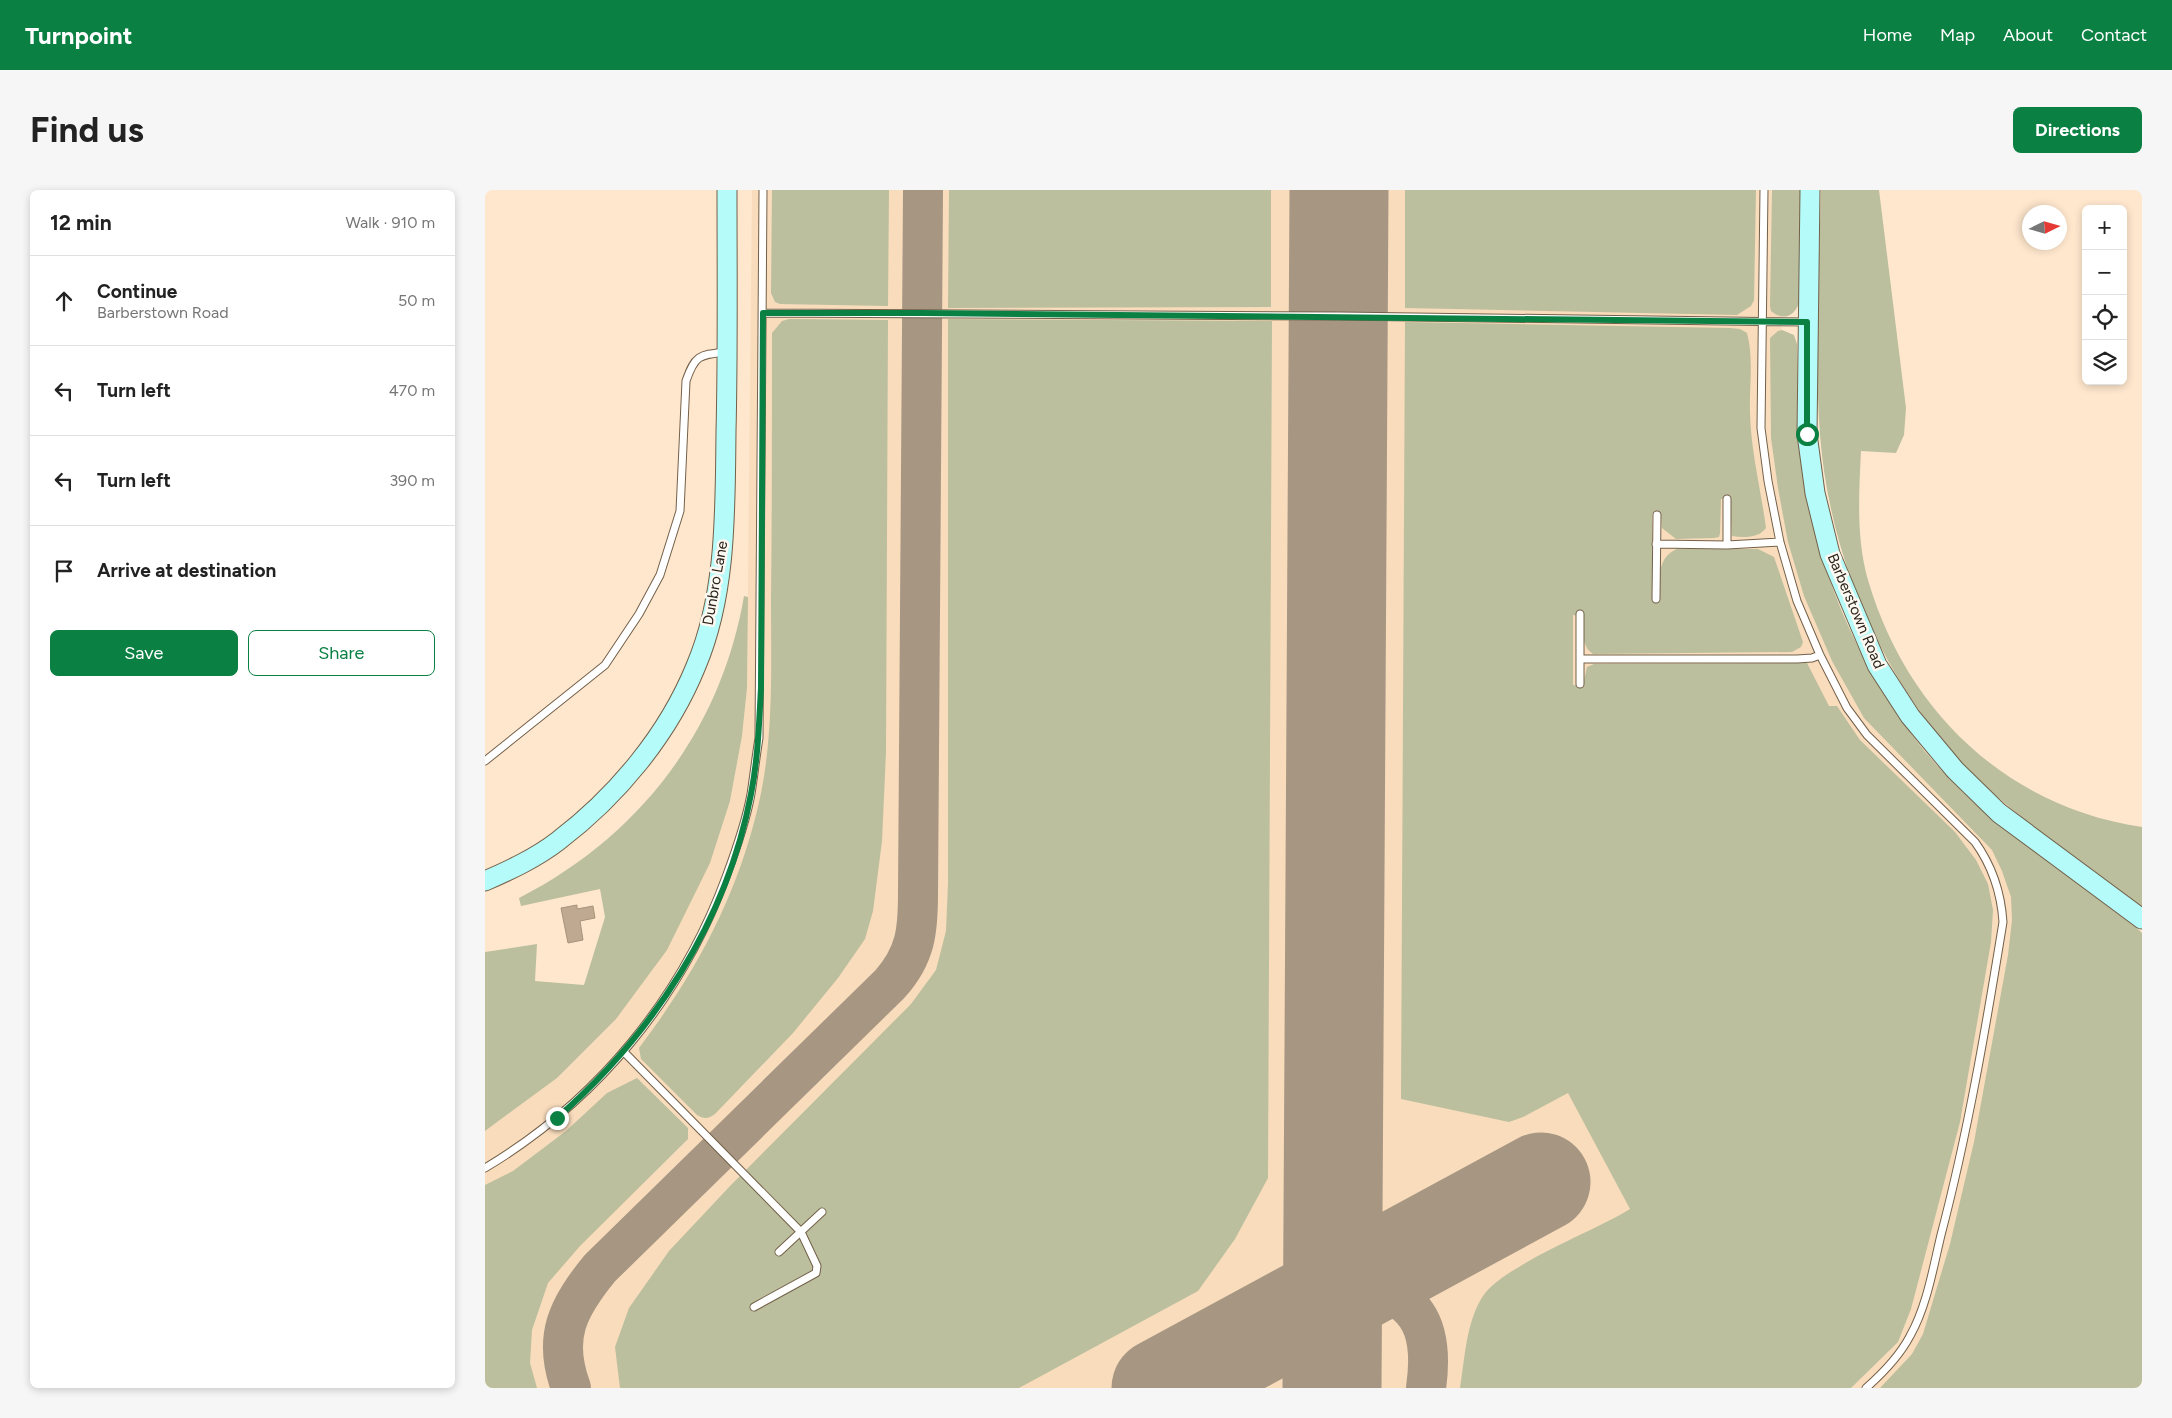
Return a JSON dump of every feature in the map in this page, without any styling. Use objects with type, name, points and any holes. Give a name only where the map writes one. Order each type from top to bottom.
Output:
[{"type":"main road","name":"Dunbro Lane","points":[[485,880],[512,869],[557,842],[621,784],[665,727],[696,666],[713,609],[722,554],[727,352],[727,190]]},
{"type":"main road","name":"Barberstown Road","points":[[1810,190],[1807,434],[1815,493],[1830,554],[1877,665],[1910,716],[1955,770],[1999,813],[2142,919]]},
{"type":"lane","points":[[485,1168],[536,1135],[557,1118],[583,1095],[624,1052],[661,1003],[684,968],[714,910],[736,851],[751,795],[759,738],[761,688],[763,190]]},
{"type":"lane","points":[[1764,190],[1761,428],[1768,481],[1780,542],[1797,601],[1820,655],[1847,708],[1867,735],[1981,850],[1997,881],[2003,909],[2003,922],[1979,1069],[1955,1182],[1922,1308],[1911,1336],[1894,1361],[1866,1388]]},
{"type":"lane","points":[[763,313],[1319,316],[1807,322]]},
{"type":"lane","points":[[485,761],[605,665],[639,614],[660,575],[680,511],[686,381],[692,364],[701,355],[727,352]]},
{"type":"lane","points":[[1727,499],[1727,545]]},
{"type":"lane","points":[[1656,599],[1657,515]]},
{"type":"lane","points":[[1656,544],[1727,545],[1780,542]]},
{"type":"lane","points":[[1580,614],[1580,684]]},
{"type":"lane","points":[[1580,659],[1797,659],[1812,658],[1820,655]]},
{"type":"lane","points":[[624,1052],[801,1232],[817,1266],[816,1273],[754,1307]]},
{"type":"lane","points":[[779,1252],[822,1212]]},
{"type":"shaded area","points":[[752,190],[1785,190],[1781,356],[1784,450],[1869,702],[2024,864],[1940,1388],[485,1388],[485,1131],[557,1078],[710,863],[730,801],[742,736],[747,688]]},
{"type":"green space","points":[[772,190],[889,190],[888,306],[780,304],[775,302],[771,293]]},
{"type":"green space","points":[[949,190],[1271,190],[1271,307],[948,308]]},
{"type":"green space","points":[[1405,190],[1756,190],[1754,300],[1751,306],[1737,315],[1405,308]]},
{"type":"green space","points":[[1772,190],[1802,190],[1801,297],[1794,312],[1786,316],[1776,315],[1771,311],[1770,306]]},
{"type":"green space","points":[[1821,190],[1879,190],[1906,408],[1904,435],[1896,453],[1861,451],[1859,516],[1864,564],[1885,627],[1908,671],[1936,710],[1968,745],[2006,774],[2047,798],[2093,816],[2142,827],[2142,907],[2022,818],[1985,786],[1951,751],[1920,712],[1893,670],[1870,626],[1851,579],[1837,532],[1826,483],[1820,435],[1817,343]]},
{"type":"green space","points":[[789,319],[888,320],[886,752],[882,841],[873,911],[865,939],[838,978],[793,1033],[715,1114],[704,1118],[697,1115],[641,1059],[639,1048],[678,992],[711,934],[738,873],[758,807],[767,756],[771,704],[772,333],[782,321]]},
{"type":"green space","points":[[948,319],[1272,321],[1268,1178],[1235,1239],[1198,1291],[1019,1388],[620,1388],[615,1347],[629,1308],[669,1251],[731,1185],[911,1004],[936,970],[946,931],[948,884]]},
{"type":"green space","points":[[1405,322],[1730,328],[1740,329],[1747,333],[1751,363],[1751,428],[1766,528],[1755,535],[1746,537],[1732,536],[1730,498],[1721,499],[1719,537],[1676,539],[1662,528],[1661,515],[1652,514],[1652,599],[1660,599],[1662,564],[1670,553],[1677,549],[1758,549],[1774,557],[1803,642],[1801,647],[1792,652],[1593,654],[1584,642],[1583,616],[1573,615],[1573,685],[1583,685],[1587,667],[1594,664],[1807,663],[1829,706],[1837,706],[1860,740],[1955,832],[1976,860],[1988,884],[1993,910],[1991,942],[1960,1122],[1911,1309],[1898,1342],[1851,1388],[1460,1388],[1467,1340],[1473,1317],[1483,1296],[1494,1284],[1510,1272],[1551,1249],[1630,1209],[1568,1093],[1523,1117],[1509,1122],[1401,1099]]},
{"type":"green space","points":[[1782,330],[1794,335],[1797,344],[1800,453],[1811,514],[1823,560],[1839,605],[1859,649],[1883,691],[1909,731],[1939,768],[1972,801],[2012,835],[2114,908],[2142,933],[2142,1388],[1880,1388],[1912,1354],[1923,1334],[1950,1244],[1974,1142],[2008,955],[2012,920],[2011,897],[1992,850],[1864,718],[1832,661],[1804,596],[1788,542],[1771,438],[1770,338]]},
{"type":"green space","points":[[744,596],[748,597],[747,688],[742,736],[730,801],[710,863],[667,950],[616,1019],[557,1078],[485,1131],[485,952],[537,944],[535,981],[584,985],[605,917],[600,889],[521,906],[519,898],[562,873],[602,844],[637,811],[668,774],[695,734],[716,691],[733,645]]},
{"type":"green space","points":[[637,1078],[688,1128],[688,1139],[580,1246],[548,1283],[532,1330],[530,1363],[537,1388],[485,1388],[485,1185],[513,1171],[566,1131],[607,1093]]},
{"type":"building","points":[[577,905],[577,909],[593,906],[595,918],[580,921],[583,940],[568,943],[561,908]]},
{"type":"taxiway","points":[[571,1388],[565,1370],[563,1338],[572,1310],[589,1282],[600,1268],[890,984],[905,963],[914,942],[918,907],[923,190]]},
{"type":"taxiway","points":[[1343,1290],[1377,1290],[1397,1297],[1409,1306],[1423,1329],[1427,1343],[1428,1372],[1426,1388]]},
{"type":"runway","points":[[1332,1388],[1339,190]]},
{"type":"runway","points":[[1161,1388],[1541,1182]]},
{"type":"route","points":[[557,1118],[583,1095],[624,1052],[661,1003],[688,961],[714,910],[736,851],[751,795],[759,738],[761,688],[763,313],[1339,316],[1807,322],[1807,434]]}]
